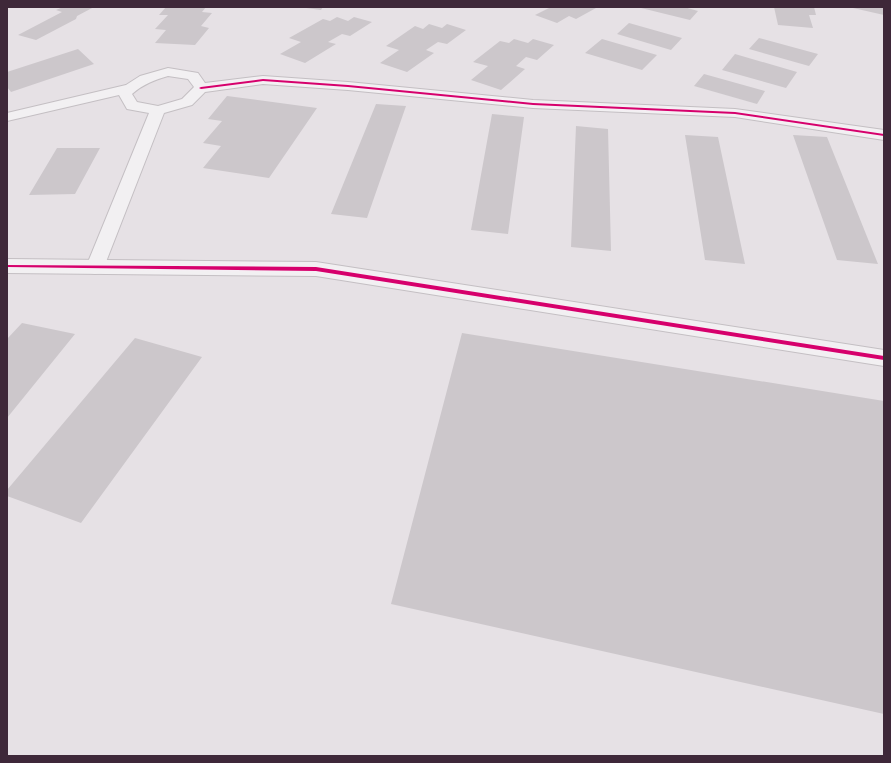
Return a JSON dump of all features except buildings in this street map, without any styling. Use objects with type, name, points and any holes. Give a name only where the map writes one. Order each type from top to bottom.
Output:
[{"type":"street","points":[[202,88],[193,76],[168,72],[141,79],[125,93],[132,106],[158,110],[187,102],[202,88],[263,80],[348,86],[533,104],[735,113],[884,135]]},
{"type":"street","points":[[7,117],[130,88]]},
{"type":"street","points":[[95,267],[158,110]]},
{"type":"street","points":[[7,266],[316,269],[884,358]]},
{"type":"cycle path","points":[[201,88],[263,80],[348,86],[533,104],[735,113],[884,135]]},
{"type":"cycle path","points":[[7,266],[316,269],[884,358]]}]
